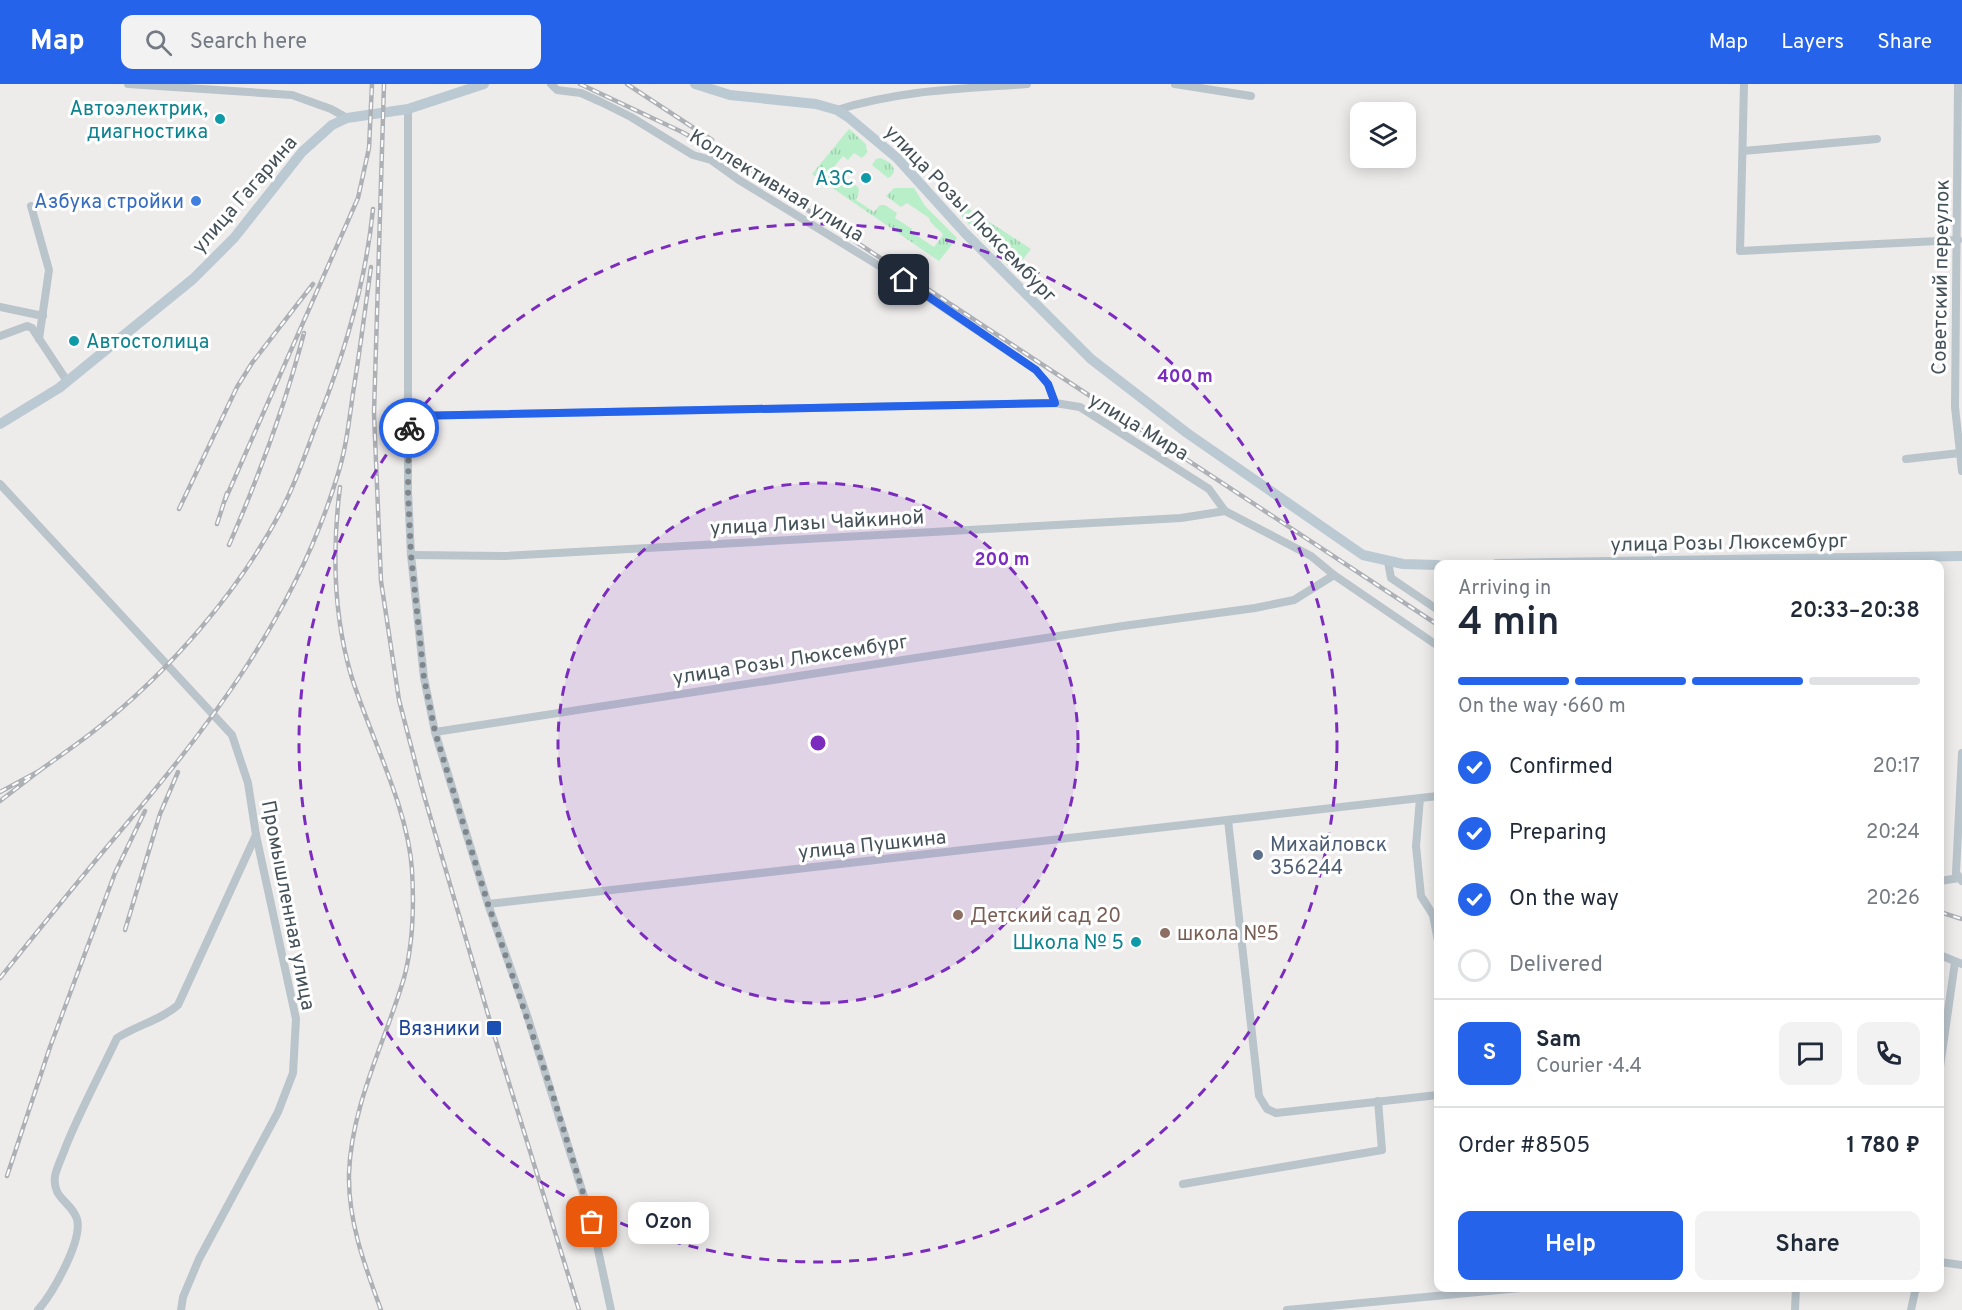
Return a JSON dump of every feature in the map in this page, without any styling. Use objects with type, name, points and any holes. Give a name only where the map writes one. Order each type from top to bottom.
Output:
[{"type":"main road","name":"улица Гагарина","points":[[0,424],[67,381],[193,279],[234,238],[302,152],[332,125],[347,118],[408,109],[484,84]]},
{"type":"main road","name":"улица Розы Люксембург","points":[[695,84],[730,95],[816,104],[837,110],[897,158],[965,233],[1091,360],[1187,433],[1363,555],[1388,562],[1434,565]]},
{"type":"main road","name":"улица Розы Люксембург","points":[[1729,560],[1962,556]]},
{"type":"street","points":[[128,84],[292,95],[331,109],[347,118]]},
{"type":"street","name":"Коллективная улица","points":[[551,84],[557,90],[581,93],[601,102],[631,117],[693,155],[711,160],[739,180],[904,280],[1036,370],[1048,384],[1055,403]]},
{"type":"street","points":[[837,110],[868,101],[918,92],[1027,84]]},
{"type":"street","points":[[1174,84],[1251,96]]},
{"type":"street","points":[[1744,84],[1740,250],[1958,240]]},
{"type":"street","name":"Советский переулок","points":[[1958,84],[1960,230],[1955,407],[1962,471]]},
{"type":"street","points":[[408,109],[408,491],[411,555],[424,678],[435,732],[488,904],[551,1089],[592,1222],[611,1310]]},
{"type":"street","points":[[1743,152],[1877,139]]},
{"type":"street","points":[[31,206],[49,270],[39,339]]},
{"type":"street","points":[[0,307],[43,316]]},
{"type":"street","points":[[0,336],[27,326],[32,328],[67,381]]},
{"type":"street","name":"улица Мира","points":[[409,416],[1055,403],[1080,407],[1209,489],[1225,511]]},
{"type":"street","points":[[1906,459],[1960,453]]},
{"type":"street","name":"Промышленная улица","points":[[0,484],[232,735],[248,783],[256,835],[296,1019],[293,1073],[278,1112],[199,1259],[183,1297],[181,1310]]},
{"type":"street","points":[[1225,511],[1311,556],[1334,575],[1434,643]]},
{"type":"street","name":"улица Лизы Чайкиной","points":[[411,555],[504,556],[1169,518],[1225,511]]},
{"type":"street","points":[[1388,562],[1391,578],[1434,607]]},
{"type":"street","name":"улица Розы Люксембург","points":[[435,732],[1123,626],[1255,608],[1294,600],[1334,575]]},
{"type":"street","points":[[1944,880],[1959,877],[1962,753]]},
{"type":"street","name":"улица Пушкина","points":[[488,904],[1434,796]]},
{"type":"street","points":[[1420,798],[1416,846],[1421,896],[1434,920]]},
{"type":"street","points":[[1228,820],[1259,1096],[1267,1109],[1276,1113],[1434,1095]]},
{"type":"street","points":[[38,1310],[70,1256],[76,1240],[77,1221],[73,1211],[58,1195],[55,1184],[55,1173],[73,1128],[117,1038],[169,1013],[178,1005],[256,835]]},
{"type":"street","points":[[1944,957],[1959,963],[1944,1045]]},
{"type":"street","points":[[1183,1184],[1382,1150],[1378,1101]]},
{"type":"street","points":[[1944,1263],[1962,1265]]},
{"type":"street","points":[[1287,1310],[1479,1292]]},
{"type":"street","points":[[1795,1310],[1796,1292]]},
{"type":"street","points":[[1911,1310],[1915,1292]]},
{"type":"green space","points":[[849,129],[866,144],[867,153],[862,158],[854,153],[848,160],[843,156],[832,169],[858,187],[856,200],[874,212],[880,205],[885,205],[897,213],[895,218],[912,229],[911,232],[934,247],[943,235],[929,218],[907,203],[901,207],[886,196],[894,188],[914,188],[925,206],[957,238],[939,261],[812,174]]},
{"type":"green space","points":[[876,159],[887,161],[894,169],[888,178],[872,165]]},
{"type":"green space","points":[[963,205],[1031,249],[1017,267],[1008,266],[958,212]]},
{"type":"railway","points":[[225,500],[358,198],[369,148],[372,84]]},
{"type":"railway","points":[[384,84],[374,413],[381,581],[399,700],[423,792],[492,1028],[579,1310]]},
{"type":"railway","points":[[580,84],[682,132],[724,155],[1434,622]]},
{"type":"railway","points":[[627,84],[712,140]]},
{"type":"railway","points":[[39,771],[122,708],[175,657],[224,599],[266,538],[293,485],[338,365],[360,288],[373,209]]},
{"type":"railway","points":[[0,978],[181,757],[213,714],[244,671],[297,578],[319,529],[343,456],[371,267]]},
{"type":"railway","points":[[179,509],[237,387],[252,363],[313,284]]},
{"type":"railway","points":[[229,545],[271,440],[304,333]]},
{"type":"railway","points":[[340,487],[335,558],[338,605],[345,652],[359,698],[396,797],[409,846],[412,870],[412,924],[407,965],[362,1099],[351,1149],[349,1174],[354,1227],[381,1310]]},
{"type":"railway","points":[[217,524],[227,493]]},
{"type":"railway","points":[[0,792],[39,771],[0,801]]},
{"type":"railway","points":[[125,930],[160,814],[178,772]]},
{"type":"railway","points":[[7,1176],[50,1047],[115,873],[145,811]]},
{"type":"railway","points":[[1944,913],[1962,919]]},
{"type":"way so far","points":[[409,428],[408,491],[411,555],[424,678],[435,732],[488,904],[551,1089],[592,1222]]},
{"type":"place","name":"Автоэлектрик, диагностика","points":[[220,119]]},
{"type":"place","name":"АЗС","points":[[866,178]]},
{"type":"place","name":"Азбука стройки","points":[[196,201]]},
{"type":"place","name":"Автостолица","points":[[74,341]]},
{"type":"place","name":"Михайловск 356244","points":[[1258,855]]},
{"type":"place","name":"Детский сад 20","points":[[958,915]]},
{"type":"place","name":"школа №5","points":[[1165,933]]},
{"type":"place","name":"Школа № 5","points":[[1136,942]]},
{"type":"place","name":"Вязники","points":[[494,1028]]},
{"type":"place","name":"Ozon","points":[[592,1222]]},
{"type":"route","points":[[409,428],[409,416],[1055,403],[1048,384],[1036,370],[943,309],[904,280]]}]
